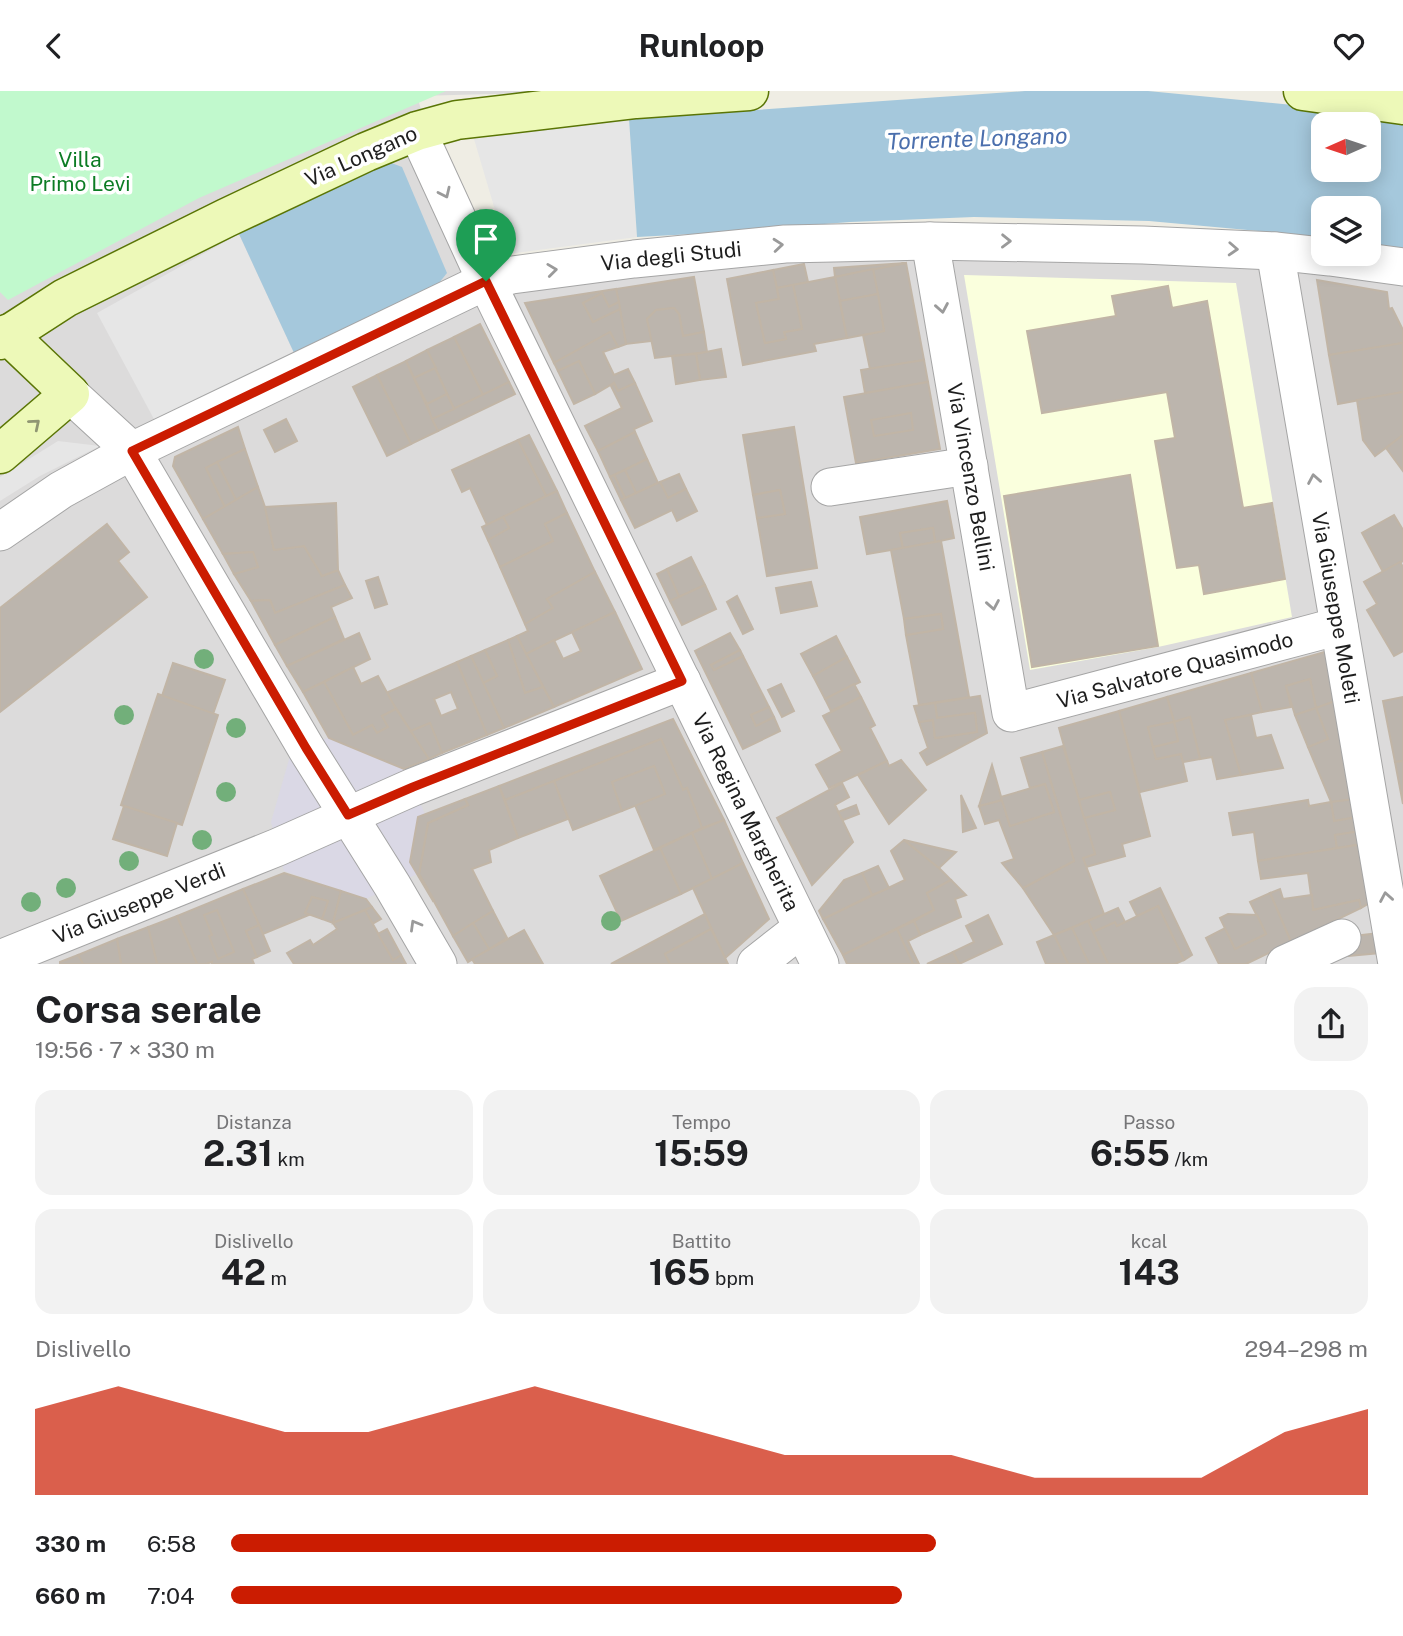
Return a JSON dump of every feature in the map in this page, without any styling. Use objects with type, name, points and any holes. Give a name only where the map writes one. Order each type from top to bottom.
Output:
[{"type":"street","name":"Via Longano","points":[[2,334],[65,298],[226,218],[417,131],[457,120],[636,95],[749,91]]},
{"type":"street","points":[[1303,91],[1403,105]]},
{"type":"street","name":"Via Regina Margherita","points":[[417,131],[486,281],[820,964]]},
{"type":"street","name":"Via degli Studi","points":[[0,532],[61,490],[132,451],[486,281],[512,275],[634,259],[785,244],[930,241],[1143,245],[1275,251],[1330,257],[1401,270]]},
{"type":"street","name":"Via Vincenzo Bellini","points":[[930,241],[1011,713]]},
{"type":"street","name":"Via Giuseppe Moleti","points":[[1275,251],[1397,964]]},
{"type":"street","points":[[2,334],[132,451],[306,748],[438,964]]},
{"type":"street","points":[[0,454],[70,394]]},
{"type":"street","points":[[830,487],[969,466]]},
{"type":"street","name":"Via Salvatore Quasimodo","points":[[1011,713],[1339,626]]},
{"type":"street","name":"Via Giuseppe Verdi","points":[[0,959],[278,847],[413,787],[682,681]]},
{"type":"street","points":[[756,964],[802,928]]},
{"type":"street","points":[[1284,964],[1342,937]]},
{"type":"shaded area","points":[[0,91],[561,91],[417,96],[472,282],[592,259],[1311,251],[1311,266],[1381,266],[1381,250],[1403,250],[1403,964],[0,964]]},
{"type":"shaded area","points":[[629,119],[637,237],[508,254],[474,139]]},
{"type":"shaded area","points":[[239,234],[295,355],[155,421],[97,313]]},
{"type":"shaded area","points":[[964,275],[1236,283],[1292,617],[1158,647],[1030,670]]},
{"type":"shaded area","points":[[58,441],[100,446],[40,476],[0,501],[0,477]]},
{"type":"shaded area","points":[[329,737],[405,769],[429,823],[417,874],[366,899],[284,871],[271,822],[290,756]]},
{"type":"green space","name":"Villa Primo Levi","points":[[0,91],[446,91],[199,198],[8,300],[0,292]]},
{"type":"water","name":"Torrente Longano","points":[[1025,91],[1148,91],[1346,112],[1311,112],[1311,182],[1381,182],[1381,117],[1403,120],[1403,250],[1381,246],[1381,196],[1311,196],[1311,236],[1149,221],[974,217],[850,222],[637,237],[629,119]]},
{"type":"water","points":[[389,162],[402,167],[447,273],[435,288],[295,355],[239,234]]},
{"type":"building","points":[[906,263],[924,360],[870,369],[863,335],[884,331],[873,269]]},
{"type":"building","points":[[906,263],[835,277],[834,268]]},
{"type":"building","points":[[804,264],[808,282],[777,288],[773,270]]},
{"type":"building","points":[[873,269],[878,294],[840,301],[835,277]]},
{"type":"building","points":[[773,270],[779,299],[756,303],[765,343],[786,339],[784,332],[802,329],[793,285],[835,277],[847,338],[814,344],[816,351],[743,365],[727,279]]},
{"type":"building","points":[[694,277],[704,332],[683,336],[679,314],[674,308],[656,310],[647,319],[652,341],[626,344],[616,289]]},
{"type":"building","points":[[1317,280],[1387,292],[1389,309],[1392,308],[1403,330],[1403,343],[1329,355]]},
{"type":"building","points":[[793,285],[802,329],[784,332],[786,339],[765,343],[756,303],[779,299],[777,288]]},
{"type":"building","points":[[1168,286],[1172,308],[1207,301],[1243,508],[1272,503],[1285,579],[1204,594],[1199,565],[1177,568],[1155,441],[1175,438],[1167,392],[1042,413],[1027,331],[1116,316],[1112,296]]},
{"type":"building","points":[[616,289],[619,302],[609,307],[602,293],[583,303],[593,322],[620,309],[626,344],[618,347],[610,332],[554,363],[525,303]]},
{"type":"building","points":[[602,293],[609,307],[619,302],[620,309],[593,322],[583,303]]},
{"type":"building","points":[[878,294],[884,331],[847,338],[840,301]]},
{"type":"building","points":[[674,308],[679,314],[683,336],[704,332],[707,352],[655,358],[647,319],[656,310]]},
{"type":"building","points":[[480,324],[509,382],[483,395],[454,337]]},
{"type":"building","points":[[610,332],[618,347],[603,352],[614,375],[628,369],[635,383],[618,391],[614,383],[595,394],[579,361],[558,371],[554,363]]},
{"type":"building","points":[[454,337],[483,395],[454,409],[427,350]]},
{"type":"building","points":[[1403,343],[1403,392],[1338,404],[1329,355]]},
{"type":"building","points":[[721,349],[726,377],[700,380],[696,354]]},
{"type":"building","points":[[427,350],[436,368],[414,378],[406,361]]},
{"type":"building","points":[[696,354],[700,380],[676,384],[672,356]]},
{"type":"building","points":[[924,360],[928,382],[865,393],[861,370]]},
{"type":"building","points":[[406,361],[438,431],[411,444],[377,375]]},
{"type":"building","points":[[579,361],[595,394],[574,404],[558,371]]},
{"type":"building","points":[[435,368],[447,394],[427,404],[414,378]]},
{"type":"building","points":[[377,375],[411,444],[387,456],[353,387]]},
{"type":"building","points":[[509,382],[515,394],[438,431],[432,419]]},
{"type":"building","points":[[928,382],[940,449],[856,463],[844,397]]},
{"type":"building","points":[[614,383],[618,391],[635,383],[652,421],[598,451],[585,426],[622,408],[611,386]]},
{"type":"building","points":[[1403,392],[1403,435],[1375,456],[1363,440],[1357,400]]},
{"type":"building","points":[[447,394],[454,409],[432,419],[427,404]]},
{"type":"building","points":[[911,413],[913,430],[874,436],[871,420]]},
{"type":"building","points":[[286,419],[297,441],[275,452],[264,430]]},
{"type":"building","points":[[238,427],[245,449],[206,468],[225,507],[203,519],[173,466],[175,457]]},
{"type":"building","points":[[794,427],[817,568],[767,576],[757,518],[785,514],[780,490],[753,495],[743,435]]},
{"type":"building","points":[[635,432],[647,459],[610,477],[598,451]]},
{"type":"building","points":[[529,435],[557,491],[546,496],[518,440]]},
{"type":"building","points":[[1403,435],[1403,471],[1386,448]]},
{"type":"building","points":[[518,440],[546,496],[487,525],[470,488],[462,492],[452,470]]},
{"type":"building","points":[[245,449],[258,487],[236,500],[217,462]]},
{"type":"building","points":[[647,459],[658,483],[636,493],[625,470]]},
{"type":"building","points":[[217,462],[236,500],[225,507],[206,468]]},
{"type":"building","points":[[625,470],[636,493],[625,498],[614,475]]},
{"type":"building","points":[[679,474],[686,489],[668,498],[660,482]]},
{"type":"building","points":[[614,475],[625,498],[621,500],[610,477]]},
{"type":"building","points":[[1130,475],[1158,646],[1032,667],[1004,496]]},
{"type":"building","points":[[660,482],[668,498],[686,489],[697,511],[677,521],[672,510],[635,528],[621,500]]},
{"type":"building","points":[[258,487],[274,550],[304,546],[322,576],[338,570],[345,585],[275,613],[270,600],[251,601],[234,574],[258,567],[253,552],[223,554],[203,519]]},
{"type":"building","points":[[780,490],[785,514],[757,518],[753,495]]},
{"type":"building","points":[[557,491],[567,513],[545,524],[553,541],[500,567],[488,540],[509,528],[503,517]]},
{"type":"building","points":[[947,501],[954,538],[935,542],[933,528],[900,533],[903,548],[867,554],[860,517]]},
{"type":"building","points":[[336,503],[338,570],[322,576],[304,546],[274,550],[265,507]]},
{"type":"building","points":[[567,513],[595,572],[547,599],[553,608],[525,624],[500,567],[553,541],[545,524]]},
{"type":"building","points":[[1394,515],[1403,530],[1403,561],[1383,572],[1362,533]]},
{"type":"building","points":[[503,517],[509,528],[488,540],[482,527]]},
{"type":"building","points":[[107,524],[129,552],[118,561],[147,597],[0,712],[0,608]]},
{"type":"building","points":[[933,528],[935,542],[903,548],[900,533]]},
{"type":"building","points":[[941,541],[969,697],[919,705],[906,635],[943,629],[941,614],[904,619],[891,550]]},
{"type":"building","points":[[253,552],[258,567],[234,574],[223,554]]},
{"type":"building","points":[[691,557],[705,585],[679,597],[667,569]]},
{"type":"building","points":[[1400,562],[1403,567],[1403,651],[1394,656],[1367,610],[1377,604],[1364,582]]},
{"type":"building","points":[[667,569],[679,597],[670,601],[657,574]]},
{"type":"building","points":[[595,572],[615,612],[526,654],[517,636],[528,631],[525,624],[553,608],[547,599]]},
{"type":"building","points":[[378,577],[387,604],[375,608],[366,581]]},
{"type":"building","points":[[811,582],[817,606],[781,613],[776,588]]},
{"type":"building","points":[[345,585],[352,598],[331,607],[335,617],[275,645],[251,601],[270,600],[275,613]]},
{"type":"building","points":[[705,585],[716,609],[682,625],[670,601]]},
{"type":"building","points":[[737,596],[753,629],[743,634],[727,602]]},
{"type":"building","points":[[615,612],[642,669],[554,707],[526,654],[554,640],[563,659],[581,651],[572,632]]},
{"type":"building","points":[[941,614],[943,629],[906,635],[904,619]]},
{"type":"building","points":[[335,617],[344,639],[287,666],[275,645]]},
{"type":"building","points":[[359,633],[370,659],[303,692],[287,666]]},
{"type":"building","points":[[730,633],[740,650],[711,665],[714,670],[743,656],[769,707],[751,715],[756,726],[774,717],[780,731],[743,749],[695,651]]},
{"type":"building","points":[[517,636],[543,687],[525,693],[508,640]]},
{"type":"building","points":[[836,636],[847,657],[813,676],[801,654]]},
{"type":"building","points":[[508,640],[525,693],[543,687],[554,707],[504,728],[483,683],[497,676],[485,650]]},
{"type":"building","points":[[485,650],[497,676],[483,683],[471,656]]},
{"type":"building","points":[[740,650],[743,656],[714,670],[711,665]]},
{"type":"building","points":[[1328,651],[1338,700],[1316,708],[1310,679],[1286,686],[1291,707],[1262,712],[1251,673]]},
{"type":"building","points":[[471,656],[504,728],[487,735],[457,662]]},
{"type":"building","points":[[847,657],[860,682],[825,699],[813,676]]},
{"type":"building","points":[[457,662],[487,735],[442,753],[430,723],[411,731],[386,693]],"holes":[[[451,692],[458,709],[441,716],[434,699]]]},
{"type":"building","points":[[173,663],[225,680],[213,714],[162,696]]},
{"type":"building","points":[[353,667],[361,684],[378,676],[396,709],[382,716],[388,727],[377,733],[372,725],[353,735],[324,682]]},
{"type":"building","points":[[1251,673],[1262,712],[1225,720],[1241,775],[1217,779],[1212,757],[1200,759],[1190,717],[1174,722],[1167,697]]},
{"type":"building","points":[[1310,679],[1316,708],[1295,715],[1286,686]]},
{"type":"building","points":[[324,682],[353,735],[372,725],[377,733],[388,727],[382,716],[396,709],[429,759],[404,769],[329,738],[303,692]]},
{"type":"building","points":[[781,684],[794,711],[782,717],[768,690]]},
{"type":"building","points":[[854,684],[861,697],[831,711],[825,699]]},
{"type":"building","points":[[158,694],[218,715],[182,825],[121,805]]},
{"type":"building","points":[[980,696],[987,733],[927,765],[920,753],[928,748],[919,722],[933,720],[935,738],[977,732],[975,713],[937,718],[935,703]]},
{"type":"building","points":[[861,697],[875,725],[870,728],[887,761],[829,788],[816,765],[842,751],[823,716]]},
{"type":"building","points":[[1167,697],[1174,722],[1148,727],[1156,759],[1181,754],[1187,781],[1140,792],[1119,711]]},
{"type":"building","points":[[1403,697],[1403,761],[1395,762],[1383,701]]},
{"type":"building","points":[[1338,700],[1355,799],[1331,802],[1308,747],[1328,739],[1316,708]]},
{"type":"building","points":[[935,703],[937,718],[975,713],[977,732],[935,738],[933,720],[919,722],[914,706]]},
{"type":"building","points":[[769,707],[774,717],[756,726],[751,715]]},
{"type":"building","points":[[1316,708],[1328,739],[1308,747],[1295,715]]},
{"type":"building","points":[[1119,711],[1150,836],[1122,844],[1125,856],[1086,867],[1083,858],[1095,854],[1084,818],[1115,810],[1110,792],[1079,800],[1059,728]]},
{"type":"building","points":[[1251,715],[1256,738],[1271,735],[1283,768],[1241,775],[1225,720]]},
{"type":"building","points":[[1190,717],[1200,759],[1183,762],[1181,754],[1156,759],[1153,747],[1178,741],[1174,722]]},
{"type":"building","points":[[673,719],[724,820],[702,828],[687,788],[683,790],[661,739],[505,800],[499,786]]},
{"type":"building","points":[[1174,722],[1178,741],[1153,747],[1148,727]]},
{"type":"building","points":[[430,723],[442,753],[429,759],[411,731]]},
{"type":"building","points":[[661,739],[683,790],[687,788],[702,828],[654,850],[635,805],[665,794],[654,766],[612,782],[622,811],[573,830],[554,781]]},
{"type":"building","points":[[1063,746],[1095,854],[1083,858],[1104,914],[1054,935],[1023,888],[1074,861],[1042,752]]},
{"type":"building","points":[[1042,752],[1074,861],[1023,888],[1002,863],[1014,859],[999,820],[985,824],[979,806],[1002,800],[1010,826],[1054,812],[1045,784],[1030,788],[1021,758]]},
{"type":"building","points":[[901,760],[926,790],[889,824],[858,775],[887,761],[889,766]]},
{"type":"building","points":[[1403,761],[1403,804],[1395,762]]},
{"type":"building","points":[[992,765],[1002,800],[979,806]]},
{"type":"building","points":[[654,766],[665,794],[622,811],[612,782]]},
{"type":"building","points":[[554,781],[568,819],[518,838],[505,800]]},
{"type":"building","points":[[842,783],[849,797],[835,805],[853,842],[812,885],[777,818]]},
{"type":"building","points":[[1045,784],[1054,812],[1010,826],[1001,797]]},
{"type":"building","points":[[499,786],[518,838],[489,850],[491,862],[472,869],[493,911],[453,936],[419,874],[428,823],[468,805],[465,799]]},
{"type":"building","points":[[1110,792],[1115,810],[1084,818],[1079,800]]},
{"type":"building","points":[[961,795],[976,828],[963,832]]},
{"type":"building","points":[[465,799],[468,805],[428,823],[419,874],[433,901],[410,862],[418,817]]},
{"type":"building","points":[[1355,799],[1358,817],[1334,821],[1331,802]]},
{"type":"building","points":[[1308,800],[1309,806],[1331,802],[1334,821],[1358,817],[1361,831],[1335,835],[1337,848],[1258,861],[1254,832],[1233,835],[1229,813]]},
{"type":"building","points":[[856,805],[859,814],[843,820],[838,812]]},
{"type":"building","points":[[124,806],[177,823],[167,856],[113,839]]},
{"type":"building","points":[[724,820],[743,863],[712,879],[692,833]]},
{"type":"building","points":[[1361,831],[1363,844],[1337,848],[1335,835]]},
{"type":"building","points":[[692,833],[712,879],[681,894],[660,848]]},
{"type":"building","points":[[904,840],[951,880],[927,893],[934,910],[843,955],[823,919],[905,880],[891,851]]},
{"type":"building","points":[[904,840],[956,852],[939,868]]},
{"type":"building","points":[[1363,844],[1373,901],[1361,908],[1359,900],[1313,910],[1308,873],[1261,879],[1258,861]]},
{"type":"building","points":[[660,848],[681,894],[621,921],[600,876]]},
{"type":"building","points":[[743,863],[769,919],[725,958],[693,888]]},
{"type":"building","points":[[878,866],[889,888],[872,895],[862,873]]},
{"type":"building","points":[[284,873],[341,891],[333,923],[322,919],[328,901],[312,897],[305,913],[309,915],[263,934],[243,889]]},
{"type":"building","points":[[862,873],[872,895],[823,919],[819,911],[844,880]]},
{"type":"building","points":[[951,880],[966,895],[955,899],[961,917],[920,935],[914,921],[934,910],[927,893]]},
{"type":"building","points":[[1160,888],[1192,955],[1184,960],[1158,906],[1137,916],[1130,902]]},
{"type":"building","points":[[243,889],[259,925],[246,931],[257,957],[252,959],[254,964],[197,964],[177,916]]},
{"type":"building","points":[[1280,889],[1283,899],[1312,895],[1313,910],[1359,900],[1361,908],[1291,942],[1270,893]]},
{"type":"building","points":[[341,891],[366,899],[372,907],[333,923]]},
{"type":"building","points":[[1270,893],[1291,942],[1246,964],[1219,964],[1206,938],[1225,928],[1235,949],[1266,934],[1250,902]]},
{"type":"building","points":[[312,897],[328,901],[322,919],[305,913]]},
{"type":"building","points":[[1158,906],[1184,960],[1175,964],[1108,964],[1093,932],[1115,922],[1117,926]]},
{"type":"building","points":[[372,907],[381,919],[372,924],[365,910]]},
{"type":"building","points":[[1118,908],[1125,922],[1117,926],[1115,922],[1093,932],[1088,921]]},
{"type":"building","points":[[217,910],[234,952],[218,959],[204,915]]},
{"type":"building","points":[[365,910],[393,960],[401,955],[406,964],[294,964],[287,953],[310,940],[313,945],[337,929],[333,923]]},
{"type":"building","points":[[493,911],[507,938],[489,949],[473,923]]},
{"type":"building","points":[[705,914],[711,929],[665,954],[670,964],[611,964]]},
{"type":"building","points":[[1228,914],[1257,915],[1266,934],[1235,949],[1220,918]]},
{"type":"building","points":[[988,915],[1002,944],[959,964],[953,952],[974,942],[966,926]]},
{"type":"building","points":[[177,916],[197,964],[157,964],[148,927]]},
{"type":"building","points":[[914,921],[920,935],[908,941],[919,964],[913,964],[897,929]]},
{"type":"building","points":[[1088,921],[1108,964],[1089,964],[1072,928]]},
{"type":"building","points":[[473,923],[489,949],[468,962],[453,936]]},
{"type":"building","points":[[259,925],[270,951],[257,957],[246,931]]},
{"type":"building","points":[[148,927],[157,964],[121,964],[117,939]]},
{"type":"building","points":[[1072,928],[1089,964],[1068,964],[1054,935]]},
{"type":"building","points":[[387,929],[401,955],[393,960],[378,934]]},
{"type":"building","points":[[711,929],[728,964],[670,964],[665,954]]},
{"type":"building","points":[[897,929],[913,964],[847,964],[843,955]]},
{"type":"building","points":[[524,930],[543,964],[475,964],[472,959]]},
{"type":"building","points":[[1378,933],[1380,953],[1349,956],[1349,945],[1354,936]]},
{"type":"building","points":[[1054,935],[1068,964],[1046,964],[1037,942]]},
{"type":"building","points":[[117,939],[121,964],[83,964],[78,955]]},
{"type":"building","points":[[953,952],[959,964],[927,964]]},
{"type":"building","points":[[78,955],[83,964],[60,964],[60,962]]},
{"type":"route","points":[[486,281],[682,681],[348,815],[132,451],[486,281]]}]
